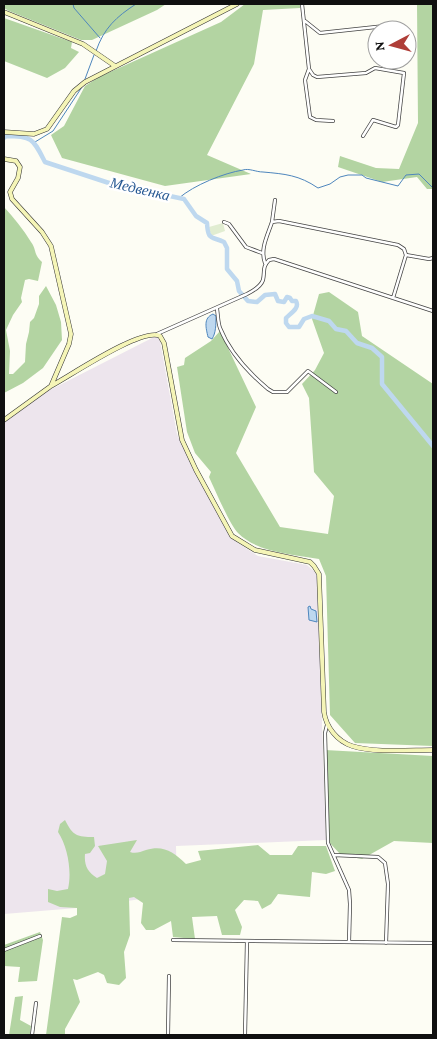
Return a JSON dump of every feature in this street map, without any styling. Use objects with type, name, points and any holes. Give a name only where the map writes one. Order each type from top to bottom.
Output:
[{"type":"street","points":[[4,132],[34,134],[47,129],[74,91],[92,77],[175,37],[237,4]]},
{"type":"street","points":[[302,4],[309,69],[305,80],[310,117],[316,120],[333,121]]},
{"type":"street","points":[[4,12],[84,44],[115,66]]},
{"type":"street","points":[[304,20],[320,33],[367,28]]},
{"type":"street","points":[[309,69],[317,78],[366,73],[375,68],[404,73],[398,125],[396,127],[373,120],[363,136]]},
{"type":"street","points":[[4,159],[16,161],[20,167],[20,174],[10,192],[10,196],[42,232],[51,246],[69,323],[71,334],[69,344],[51,386]]},
{"type":"street","points":[[265,265],[262,254],[272,222],[275,200]]},
{"type":"street","points":[[272,222],[279,221],[398,245],[404,249],[406,255],[393,298]]},
{"type":"street","points":[[224,222],[229,224],[246,247],[262,254]]},
{"type":"street","points":[[406,255],[433,258]]},
{"type":"street","points":[[4,420],[51,386],[114,349],[157,334],[239,299],[260,284],[263,280],[263,269],[269,260],[274,259],[433,311]]},
{"type":"street","points":[[217,309],[219,327],[226,341],[236,356],[268,389],[273,392],[287,392],[308,371],[336,392]]},
{"type":"street","points":[[157,334],[162,339],[182,440],[232,536],[255,550],[310,562],[319,574],[324,712],[328,725],[338,737],[353,746],[374,749],[433,750]]},
{"type":"street","points":[[328,725],[325,734],[328,844],[349,890],[349,942]]},
{"type":"street","points":[[333,855],[378,857],[385,863],[388,884],[386,943]]},
{"type":"street","points":[[4,950],[40,936]]},
{"type":"street","points":[[173,940],[432,943]]},
{"type":"street","points":[[245,1035],[247,941]]},
{"type":"street","points":[[168,1035],[169,976]]},
{"type":"street","points":[[32,1035],[36,1003]]},
{"type":"shaded area","points":[[154,337],[158,337],[160,341],[177,434],[229,534],[238,543],[258,556],[307,565],[315,572],[317,577],[326,840],[176,846],[177,894],[77,908],[4,914],[4,423],[44,393]]},
{"type":"green space","points":[[4,4],[166,4],[92,40],[81,40],[9,11],[4,8]]},
{"type":"green space","points":[[245,4],[300,4],[300,8],[263,10],[254,64],[207,155],[251,174],[165,186],[62,158],[51,135],[64,126],[85,86],[99,77],[221,22]]},
{"type":"green space","points":[[417,4],[433,4],[433,189],[427,189],[417,177],[382,182],[338,167],[340,156],[376,168],[399,169],[418,123]]},
{"type":"green space","points":[[4,18],[72,42],[71,48],[79,52],[65,68],[47,78],[4,61]]},
{"type":"green space","points":[[4,207],[25,233],[33,245],[37,257],[42,262],[38,281],[25,280],[21,298],[22,302],[6,330],[10,351],[9,374],[13,374],[25,362],[30,322],[34,318],[39,304],[39,296],[46,286],[56,305],[61,322],[62,340],[43,368],[23,383],[4,393]]},
{"type":"green space","points":[[223,223],[225,231],[211,236],[209,227]]},
{"type":"green space","points":[[329,292],[358,312],[362,336],[433,384],[433,746],[355,743],[330,715],[326,576],[319,559],[265,549],[246,540],[238,533],[209,477],[211,472],[195,453],[187,432],[177,367],[184,365],[185,358],[211,341],[220,331],[256,407],[236,453],[280,527],[328,534],[334,496],[314,472],[309,398],[302,384],[315,370],[324,353],[312,319],[319,294]]},
{"type":"green space","points":[[325,750],[433,756],[433,843],[394,841],[362,859],[341,855],[327,840]]},
{"type":"green space","points":[[65,820],[76,834],[83,837],[94,837],[95,846],[90,853],[85,854],[85,862],[87,868],[97,878],[105,874],[107,861],[98,846],[137,840],[130,852],[163,849],[177,856],[186,864],[201,860],[198,851],[258,845],[270,855],[292,855],[298,846],[326,846],[335,871],[326,874],[312,872],[310,897],[278,894],[271,904],[262,909],[258,901],[244,900],[235,910],[242,927],[240,935],[222,935],[217,916],[192,917],[195,939],[173,937],[171,921],[154,930],[146,930],[141,923],[143,903],[134,897],[129,898],[130,935],[124,952],[126,978],[119,985],[107,983],[104,975],[98,972],[77,980],[73,979],[80,1002],[65,1029],[65,1035],[46,1035],[62,917],[70,918],[77,915],[77,908],[60,907],[48,902],[48,889],[57,891],[68,889],[70,875],[68,860],[58,832],[60,824]]},
{"type":"green space","points":[[40,932],[43,940],[37,981],[18,982],[20,967],[4,966],[4,945]]},
{"type":"green space","points":[[23,996],[20,1020],[31,1026],[30,1035],[9,1035],[15,997]]},
{"type":"water","points":[[213,314],[216,316],[216,322],[212,339],[208,337],[206,321]]},
{"type":"water","points":[[310,606],[311,609],[316,611],[317,622],[309,620],[308,607]]},
{"type":"waterway","points":[[73,4],[74,8],[100,38]]},
{"type":"waterway","points":[[96,51],[111,24],[136,4]]},
{"type":"waterway","points":[[85,79],[94,55]]},
{"type":"waterway","points":[[35,142],[53,131],[82,87]]},
{"type":"waterway","name":"Медвенка","points":[[4,138],[6,136],[15,136],[31,140],[38,148],[45,162],[112,184],[184,199],[196,216],[207,223],[209,235],[224,242],[227,248],[227,269],[237,281],[239,291],[248,301],[257,302],[265,295],[275,294],[278,301],[284,302],[287,297],[290,298],[292,301],[296,301],[297,306],[286,318],[286,323],[289,327],[299,327],[304,319],[312,316],[329,321],[336,329],[346,331],[357,343],[372,348],[382,357],[382,384],[433,446]]},
{"type":"waterway","points":[[179,198],[210,180],[245,170],[292,176],[318,188],[348,175],[362,175],[366,178],[398,186],[406,175],[419,174],[433,188]]}]
